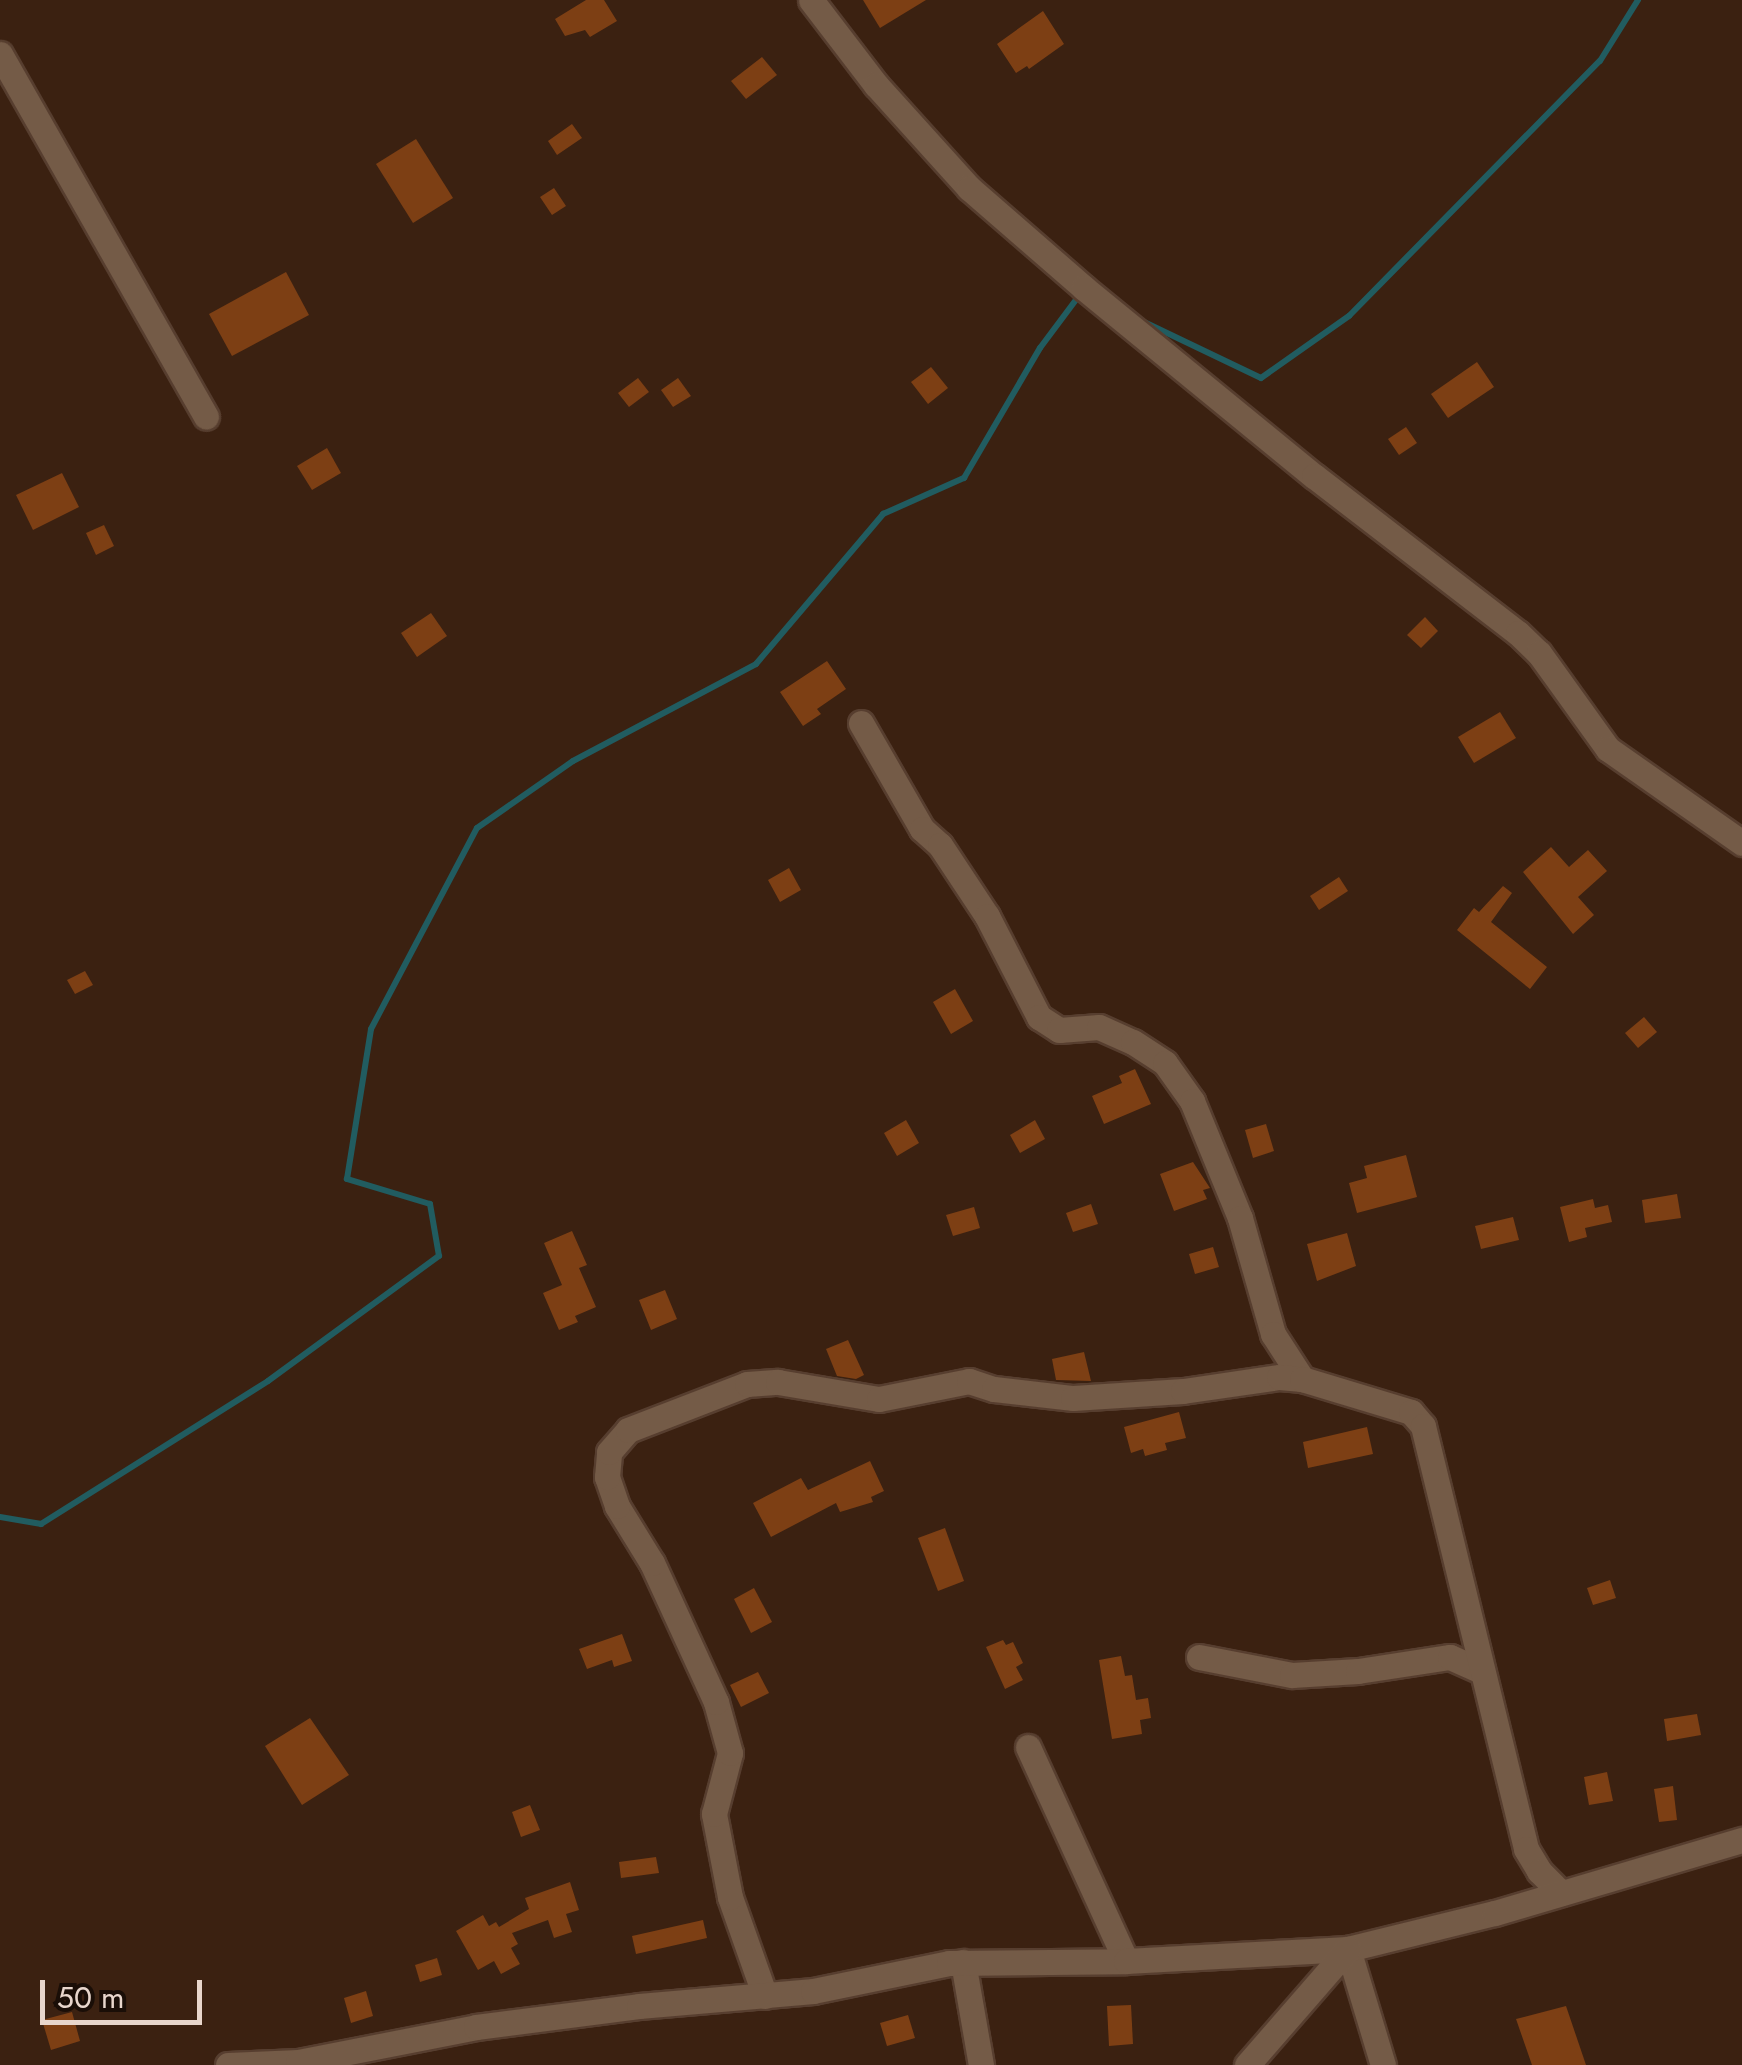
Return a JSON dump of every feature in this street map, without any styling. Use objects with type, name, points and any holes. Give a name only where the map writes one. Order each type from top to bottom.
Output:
[{"type":"street","points":[[810,0],[876,85],[969,188],[1269,440],[1518,634],[1539,653],[1608,749],[1742,843]]},
{"type":"street","points":[[0,54],[206,417]]},
{"type":"street","points":[[862,722],[922,828],[940,845],[987,916],[1039,1017],[1059,1030],[1099,1027],[1133,1042],[1166,1063],[1192,1101],[1240,1218],[1273,1334],[1302,1378]]},
{"type":"street","points":[[765,1996],[730,1897],[714,1814],[730,1753],[716,1702],[652,1563],[617,1506],[606,1477],[610,1452],[628,1430],[747,1384],[778,1382],[879,1399],[969,1382],[994,1390],[1073,1398],[1183,1391],[1279,1377],[1302,1378],[1412,1412],[1423,1426],[1526,1850],[1539,1871],[1561,1893]]},
{"type":"street","points":[[1198,1657],[1292,1675],[1358,1671],[1450,1657],[1482,1671]]},
{"type":"street","points":[[1028,1747],[1126,1961]]},
{"type":"street","points":[[228,2065],[298,2062],[476,2027],[765,1996],[861,1983],[963,1962],[1126,1961],[1348,1949],[1742,1840]]},
{"type":"street","points":[[1247,2065],[1348,1949]]},
{"type":"street","points":[[1348,1949],[1384,2065]]},
{"type":"street","points":[[963,1962],[981,2065]]},
{"type":"building","points":[[586,0],[604,0],[617,21],[590,37],[585,30],[565,36],[555,19]]},
{"type":"building","points":[[863,0],[926,0],[880,28]]},
{"type":"building","points":[[1043,11],[1064,44],[1029,69],[1027,66],[1016,73],[997,44]]},
{"type":"building","points":[[762,57],[777,75],[746,99],[731,81]]},
{"type":"building","points":[[572,124],[582,138],[557,155],[548,141]]},
{"type":"building","points":[[416,139],[453,198],[413,223],[376,164]]},
{"type":"building","points":[[554,188],[566,206],[552,215],[540,197]]},
{"type":"building","points":[[286,272],[309,315],[232,356],[209,314]]},
{"type":"building","points":[[1477,362],[1494,387],[1448,418],[1431,394]]},
{"type":"building","points":[[931,367],[948,388],[928,404],[911,382]]},
{"type":"building","points":[[638,378],[649,392],[629,407],[618,393]]},
{"type":"building","points":[[678,378],[691,396],[673,407],[661,390]]},
{"type":"building","points":[[1406,427],[1417,443],[1399,455],[1388,439]]},
{"type":"building","points":[[327,448],[341,473],[312,490],[297,466]]},
{"type":"building","points":[[62,473],[79,507],[33,530],[16,495]]},
{"type":"building","points":[[104,525],[114,546],[96,555],[86,533]]},
{"type":"building","points":[[431,613],[447,636],[417,657],[401,633]]},
{"type":"building","points":[[1425,617],[1438,631],[1421,648],[1407,635]]},
{"type":"building","points":[[827,661],[846,689],[817,709],[821,714],[803,726],[780,692]]},
{"type":"building","points":[[1500,712],[1516,738],[1474,763],[1458,737]]},
{"type":"building","points":[[1551,847],[1569,867],[1588,850],[1607,871],[1578,897],[1594,915],[1573,934],[1523,872]]},
{"type":"building","points":[[789,868],[801,890],[780,902],[768,880]]},
{"type":"building","points":[[1339,877],[1348,891],[1319,910],[1310,896]]},
{"type":"building","points":[[1503,886],[1512,893],[1491,922],[1547,967],[1530,989],[1457,930],[1474,908],[1479,912]]},
{"type":"building","points":[[85,971],[93,985],[75,994],[67,980]]},
{"type":"building","points":[[955,989],[973,1021],[951,1034],[933,1002]]},
{"type":"building","points":[[1644,1017],[1657,1032],[1638,1048],[1625,1033]]},
{"type":"building","points":[[1135,1069],[1151,1104],[1104,1124],[1092,1096],[1122,1083],[1119,1076]]},
{"type":"building","points":[[906,1120],[919,1143],[897,1156],[884,1133]]},
{"type":"building","points":[[1035,1120],[1045,1139],[1020,1153],[1010,1135]]},
{"type":"building","points":[[1266,1124],[1274,1151],[1253,1158],[1245,1130]]},
{"type":"building","points":[[1406,1155],[1417,1197],[1357,1213],[1349,1183],[1367,1178],[1364,1166]]},
{"type":"building","points":[[1193,1162],[1210,1188],[1203,1190],[1207,1199],[1174,1211],[1160,1174]]},
{"type":"building","points":[[1677,1194],[1681,1218],[1645,1223],[1642,1200]]},
{"type":"building","points":[[1593,1199],[1595,1208],[1608,1205],[1612,1222],[1585,1228],[1587,1237],[1569,1242],[1560,1207]]},
{"type":"building","points":[[1091,1204],[1098,1224],[1073,1232],[1066,1213]]},
{"type":"building","points":[[974,1207],[980,1228],[953,1236],[946,1215]]},
{"type":"building","points":[[1513,1217],[1519,1240],[1481,1249],[1475,1226]]},
{"type":"building","points":[[572,1231],[587,1265],[579,1268],[596,1307],[575,1316],[578,1322],[559,1330],[543,1293],[562,1285],[544,1243]]},
{"type":"building","points":[[1347,1233],[1356,1266],[1317,1281],[1307,1244]]},
{"type":"building","points":[[1213,1247],[1219,1267],[1195,1274],[1189,1254]]},
{"type":"building","points":[[665,1290],[677,1319],[651,1330],[639,1300]]},
{"type":"building","points":[[848,1340],[864,1375],[856,1379],[837,1376],[826,1349]]},
{"type":"building","points":[[1084,1352],[1091,1381],[1056,1380],[1052,1359]]},
{"type":"building","points":[[1179,1412],[1186,1438],[1165,1443],[1167,1450],[1145,1456],[1143,1449],[1131,1453],[1124,1427]]},
{"type":"building","points":[[1367,1427],[1373,1454],[1308,1468],[1303,1442]]},
{"type":"building","points":[[870,1461],[884,1491],[871,1497],[873,1502],[840,1512],[836,1503],[771,1537],[753,1503],[801,1478],[808,1490]]},
{"type":"building","points":[[945,1528],[964,1581],[938,1591],[918,1538]]},
{"type":"building","points":[[1610,1580],[1616,1598],[1593,1605],[1587,1588]]},
{"type":"building","points":[[754,1588],[772,1622],[751,1633],[734,1599]]},
{"type":"building","points":[[622,1634],[632,1661],[614,1667],[612,1660],[587,1669],[579,1649]]},
{"type":"building","points":[[1003,1640],[1006,1645],[1013,1642],[1023,1663],[1016,1667],[1023,1680],[1005,1689],[986,1647]]},
{"type":"building","points":[[1121,1656],[1125,1676],[1132,1675],[1136,1700],[1148,1698],[1151,1718],[1140,1720],[1142,1734],[1112,1739],[1099,1660]]},
{"type":"building","points":[[758,1672],[769,1693],[741,1707],[730,1685]]},
{"type":"building","points":[[1697,1714],[1701,1735],[1667,1741],[1664,1719]]},
{"type":"building","points":[[310,1718],[349,1775],[302,1805],[265,1746]]},
{"type":"building","points":[[1607,1772],[1613,1801],[1589,1805],[1584,1777]]},
{"type":"building","points":[[1673,1786],[1677,1820],[1659,1822],[1654,1789]]},
{"type":"building","points":[[530,1805],[540,1830],[521,1837],[512,1812]]},
{"type":"building","points":[[656,1857],[659,1873],[621,1878],[619,1862]]},
{"type":"building","points":[[570,1882],[579,1910],[566,1914],[572,1932],[554,1938],[548,1920],[512,1933],[518,1944],[511,1948],[520,1964],[501,1974],[494,1961],[478,1970],[456,1931],[483,1915],[489,1926],[496,1922],[499,1927],[529,1909],[525,1898]]},
{"type":"building","points":[[703,1920],[707,1938],[636,1954],[632,1936]]},
{"type":"building","points":[[437,1958],[442,1975],[420,1982],[415,1965]]},
{"type":"building","points":[[366,1991],[373,2016],[351,2023],[344,1998]]},
{"type":"building","points":[[1131,2005],[1133,2044],[1109,2046],[1107,2006]]},
{"type":"building","points":[[1566,2006],[1586,2065],[1532,2065],[1516,2019]]},
{"type":"building","points":[[72,2012],[80,2041],[51,2050],[42,2020]]},
{"type":"building","points":[[908,2015],[915,2038],[887,2046],[880,2023]]},
{"type":"waterway","points":[[1142,321],[1261,378],[1349,316],[1600,61],[1638,0]]},
{"type":"waterway","points":[[0,1517],[41,1524],[268,1381],[439,1256],[430,1204],[347,1179],[371,1029],[477,828],[573,761],[756,664],[883,514],[964,478],[1040,348],[1081,293]]}]
